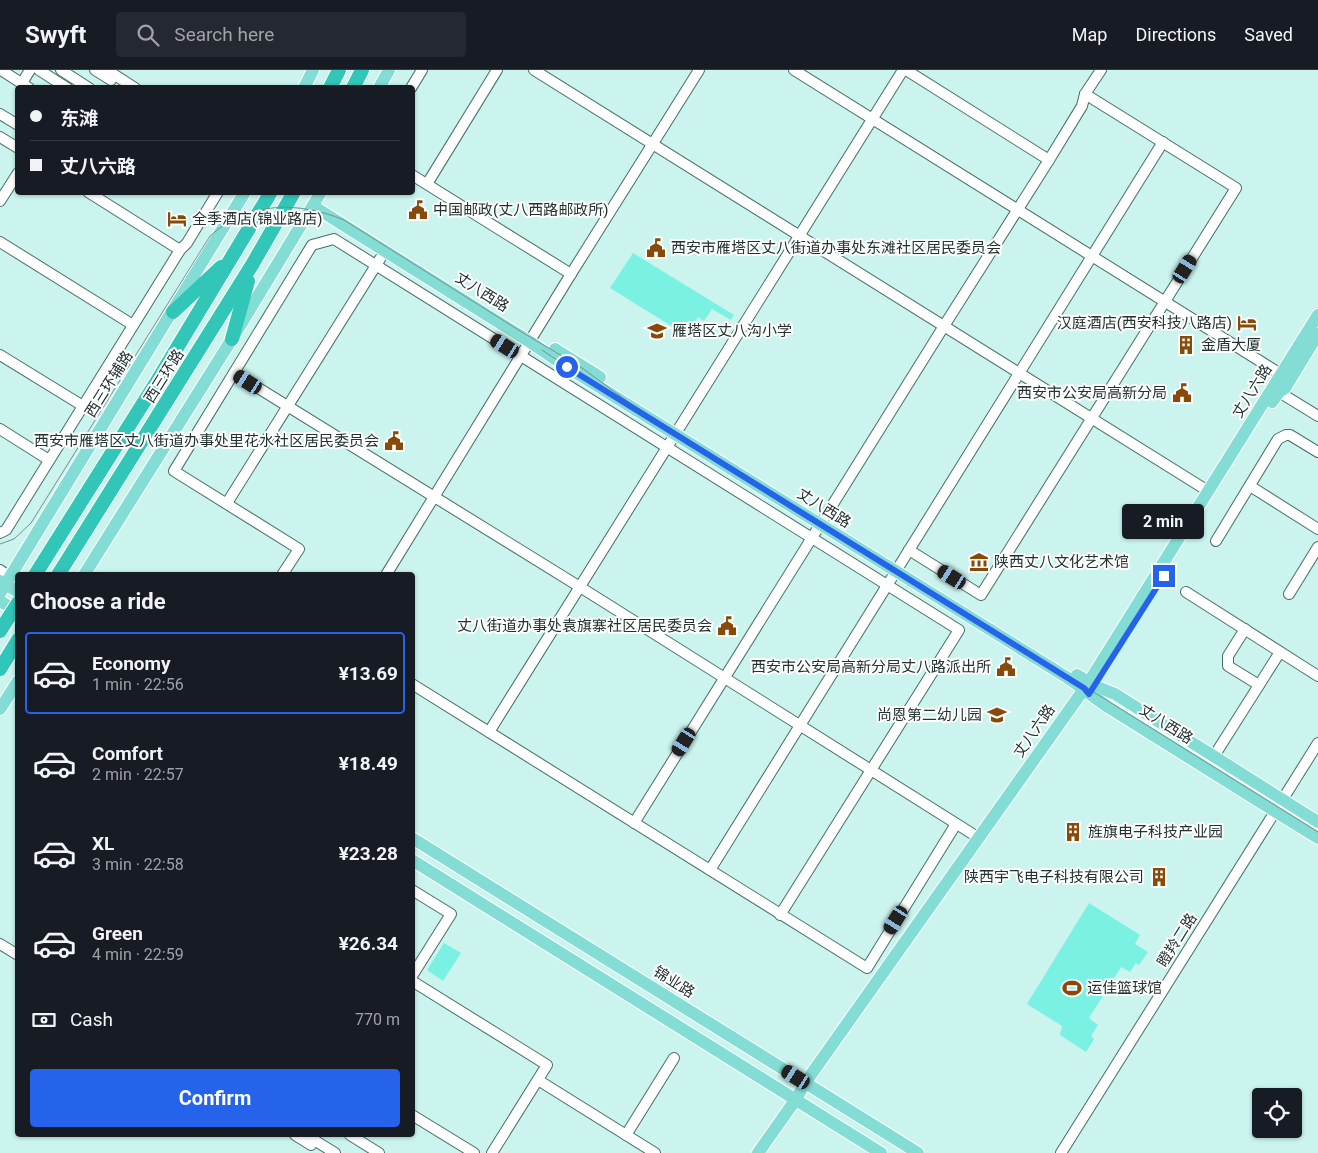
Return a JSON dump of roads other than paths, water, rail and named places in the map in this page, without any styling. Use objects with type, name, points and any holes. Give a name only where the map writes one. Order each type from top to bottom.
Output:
[{"type":"highway","points":[[330,85],[335,70]]},
{"type":"highway","points":[[331,85],[340,70]]},
{"type":"highway","points":[[354,85],[362,70]]},
{"type":"highway","points":[[354,85],[365,70]]},
{"type":"highway","name":"西三环路","points":[[37,572],[154,386],[269,195]]},
{"type":"highway","name":"西三环路","points":[[60,572],[252,265],[292,195]]},
{"type":"highway","points":[[173,312],[234,254]]},
{"type":"highway","points":[[232,339],[252,265]]},
{"type":"highway","points":[[0,631],[15,608]]},
{"type":"highway","points":[[0,668],[15,646]]},
{"type":"main road","points":[[306,85],[313,70]]},
{"type":"main road","points":[[381,85],[389,70]]},
{"type":"main road","name":"西三环辅路","points":[[3,581],[19,562],[243,195]]},
{"type":"main road","points":[[86,572],[317,200]]},
{"type":"main road","name":"丈八西路","points":[[317,200],[385,251],[532,339]]},
{"type":"main road","name":"丈八西路","points":[[317,200],[532,339],[567,367],[678,430],[1089,688],[1318,838]]},
{"type":"main road","name":"丈八六路","points":[[808,1085],[1089,688],[1281,384],[1318,315]]},
{"type":"main road","name":"丈八六路","points":[[767,1153],[808,1085],[979,838],[1089,688],[1208,491],[1281,384],[1318,334]]},
{"type":"main road","points":[[19,562],[35,572]]},
{"type":"main road","points":[[3,581],[15,590]]},
{"type":"main road","points":[[0,601],[15,610]]},
{"type":"main road","points":[[0,631],[15,639]]},
{"type":"main road","points":[[0,709],[15,686]]},
{"type":"main road","name":"丈八西路","points":[[1089,688],[1115,694],[1318,822]]},
{"type":"main road","name":"锦业路","points":[[415,840],[918,1153]]},
{"type":"main road","points":[[415,862],[881,1153]]},
{"type":"main road","name":"丈八六路","points":[[758,1153],[799,1101]]},
{"type":"street","points":[[1,70],[25,85],[30,70]]},
{"type":"street","points":[[39,70],[62,85]]},
{"type":"street","points":[[61,70],[74,83],[82,70]]},
{"type":"street","points":[[95,70],[118,85]]},
{"type":"street","points":[[107,70],[130,85]]},
{"type":"street","points":[[414,85],[422,70]]},
{"type":"street","points":[[427,184],[497,70]]},
{"type":"street","points":[[534,70],[1208,491]]},
{"type":"street","points":[[388,572],[699,70]]},
{"type":"street","points":[[794,70],[1164,302],[1318,408]]},
{"type":"street","points":[[489,732],[871,118],[904,70],[1049,160]]},
{"type":"street","points":[[634,823],[944,326],[1018,211],[1082,106],[1085,94],[1101,70]]},
{"type":"street","points":[[909,550],[981,595],[1236,188],[1085,94]]},
{"type":"street","points":[[0,114],[15,123]]},
{"type":"street","points":[[0,137],[15,146]]},
{"type":"street","points":[[710,870],[1163,142]]},
{"type":"street","points":[[415,177],[571,274]]},
{"type":"street","points":[[0,201],[15,178]]},
{"type":"street","points":[[93,195],[180,250]]},
{"type":"street","points":[[0,533],[6,530],[216,195]]},
{"type":"street","points":[[284,572],[299,549],[174,470],[312,245],[334,239],[959,630],[780,915]]},
{"type":"street","points":[[0,242],[133,325]]},
{"type":"street","points":[[227,503],[385,251]]},
{"type":"street","points":[[0,355],[83,406]]},
{"type":"street","points":[[234,373],[435,496],[979,838]]},
{"type":"street","points":[[1281,384],[1318,416]]},
{"type":"street","points":[[0,429],[49,460]]},
{"type":"street","points":[[1216,541],[1278,439],[1290,435],[1318,452]]},
{"type":"street","points":[[1250,486],[1318,529]]},
{"type":"street","points":[[1289,594],[1318,547]]},
{"type":"street","points":[[1186,592],[1318,676]]},
{"type":"street","points":[[1245,629],[1228,656],[1228,666],[1258,685]]},
{"type":"street","points":[[1216,753],[1280,652]]},
{"type":"street","points":[[415,686],[866,968],[956,824]]},
{"type":"street","name":"瞪羚二路","points":[[1061,1153],[1318,743]]},
{"type":"street","points":[[415,892],[450,914],[415,971]]},
{"type":"street","points":[[0,944],[15,953]]},
{"type":"street","points":[[0,951],[15,960]]},
{"type":"street","points":[[415,983],[547,1065],[492,1153]]},
{"type":"street","points":[[626,1135],[674,1058]]},
{"type":"street","points":[[538,1080],[655,1153]]},
{"type":"street","points":[[415,1117],[474,1153]]},
{"type":"street","points":[[298,1137],[324,1153]]},
{"type":"street","points":[[309,1137],[335,1153]]},
{"type":"street","points":[[353,1137],[378,1153]]},
{"type":"tram line","points":[[0,544],[14,539],[31,523],[210,236],[225,224],[257,211],[292,207],[309,210],[344,220],[582,368],[630,403],[1318,832]]},
{"type":"tram line","points":[[542,350],[590,382]]},
{"type":"place","name":"中国邮政(丈八西路邮政所)","points":[[418,210]]},
{"type":"place","name":"全季酒店(锦业路店)","points":[[177,219]]},
{"type":"place","name":"西安市雁塔区丈八街道办事处东滩社区居民委员会","points":[[656,248]]},
{"type":"place","name":"汉庭酒店(西安科技八路店)","points":[[1247,323]]},
{"type":"place","name":"雁塔区丈八沟小学","points":[[657,331]]},
{"type":"place","name":"金盾大厦","points":[[1186,345]]},
{"type":"place","name":"西安市公安局高新分局","points":[[1182,393]]},
{"type":"place","name":"西安市雁塔区丈八街道办事处里花水社区居民委员会","points":[[394,441]]},
{"type":"place","name":"陕西丈八文化艺术馆","points":[[979,562]]},
{"type":"place","name":"丈八街道办事处袁旗寨社区居民委员会","points":[[727,626]]},
{"type":"place","name":"西安市公安局高新分局丈八路派出所","points":[[1006,667]]},
{"type":"place","name":"尚恩第二幼儿园","points":[[997,715]]},
{"type":"place","name":"旌旗电子科技产业园","points":[[1073,832]]},
{"type":"place","name":"陕西宇飞电子科技有限公司","points":[[1159,877]]},
{"type":"place","name":"运佳篮球馆","points":[[1072,988]]}]
